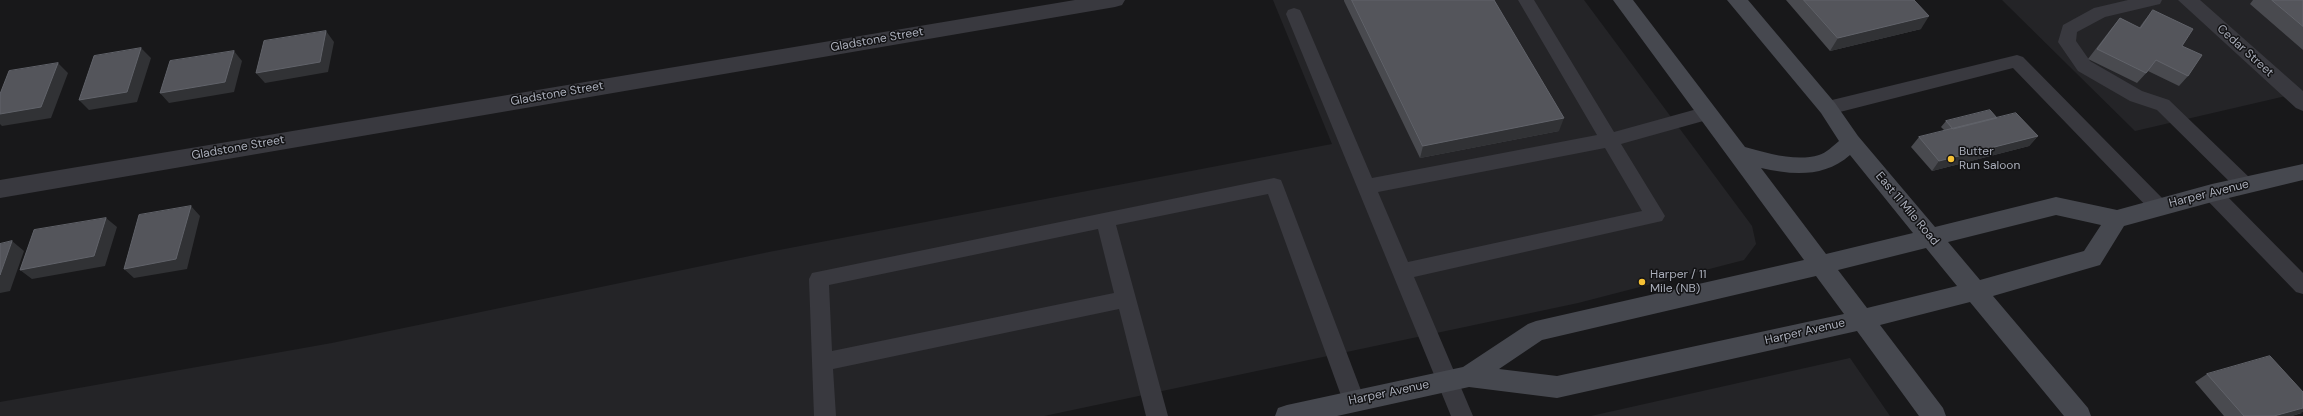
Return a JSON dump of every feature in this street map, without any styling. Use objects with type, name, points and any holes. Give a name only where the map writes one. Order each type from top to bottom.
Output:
[{"type":"main road","points":[[1623,0],[1740,154],[1934,416]]},
{"type":"main road","name":"East 11 Mile Road","points":[[1737,0],[1828,108],[1851,142],[1932,237],[2079,416]]},
{"type":"main road","points":[[1740,154],[1769,162],[1794,165],[1820,163],[1837,154],[1851,142]]},
{"type":"main road","name":"Harper Avenue","points":[[1458,378],[1536,331],[1822,264],[2056,206],[2116,219],[2212,192],[2303,172]]},
{"type":"main road","name":"Harper Avenue","points":[[1300,415],[1354,401],[1458,378],[1557,387],[1808,333],[1862,318],[1976,291],[2092,258],[2116,219]]},
{"type":"street","name":"Gladstone Street","points":[[0,189],[1115,0]]},
{"type":"street","name":"Cedar Street","points":[[2188,0],[2303,103]]},
{"type":"lane","points":[[1401,272],[1655,216],[1526,0]]},
{"type":"lane","points":[[2154,0],[2100,12],[2069,29],[2067,42],[2084,66],[2136,96],[2163,105],[2245,185]]},
{"type":"lane","points":[[1294,14],[1401,272],[1458,378],[1462,416]]},
{"type":"lane","points":[[1828,108],[2016,61],[2159,207]]},
{"type":"lane","points":[[1366,188],[1609,140],[1708,113]]},
{"type":"lane","points":[[825,416],[818,279],[1274,185],[1354,401]]},
{"type":"lane","points":[[2212,192],[2303,286]]},
{"type":"lane","points":[[1105,220],[1157,416]]},
{"type":"lane","points":[[823,362],[1126,299]]},
{"type":"shaded area","points":[[1273,0],[1584,0],[1752,226],[1756,244],[1744,260],[1578,303],[1044,416],[0,416],[0,402],[332,343],[769,252],[1332,144]]},
{"type":"shaded area","points":[[2002,0],[2303,0],[2303,92],[2135,131]]},
{"type":"shaded area","points":[[1850,358],[1890,416],[1591,416]]},
{"type":"building","points":[[1352,0],[1494,0],[1564,118],[1423,146]]},
{"type":"building","points":[[1804,0],[1914,0],[1929,16],[1838,38]]},
{"type":"building","points":[[2272,0],[2303,0],[2303,26]]},
{"type":"building","points":[[2153,10],[2193,29],[2182,46],[2202,55],[2188,76],[2156,60],[2146,73],[2097,49],[2120,18],[2140,28]]},
{"type":"building","points":[[326,31],[320,62],[256,73],[264,41]]},
{"type":"building","points":[[141,48],[127,92],[79,100],[94,56]]},
{"type":"building","points":[[234,51],[225,82],[160,93],[170,61]]},
{"type":"building","points":[[58,63],[41,107],[0,114],[0,94],[9,71]]},
{"type":"building","points":[[1990,110],[1997,118],[1953,129],[1946,121]]},
{"type":"building","name":"Butter Run Saloon","points":[[2016,113],[2038,136],[1939,161],[1919,137]]},
{"type":"building","points":[[191,206],[176,259],[124,269],[139,215]]},
{"type":"building","points":[[106,218],[94,256],[20,270],[34,230]]},
{"type":"building","points":[[12,241],[0,275],[0,244]]},
{"type":"building","points":[[2270,356],[2303,392],[2303,408],[2274,416],[2244,416],[2207,374]]},
{"type":"place","name":"Butter Run Saloon","points":[[1951,159]]},
{"type":"place","name":"Harper / 11 Mile (NB)","points":[[1642,282]]}]
